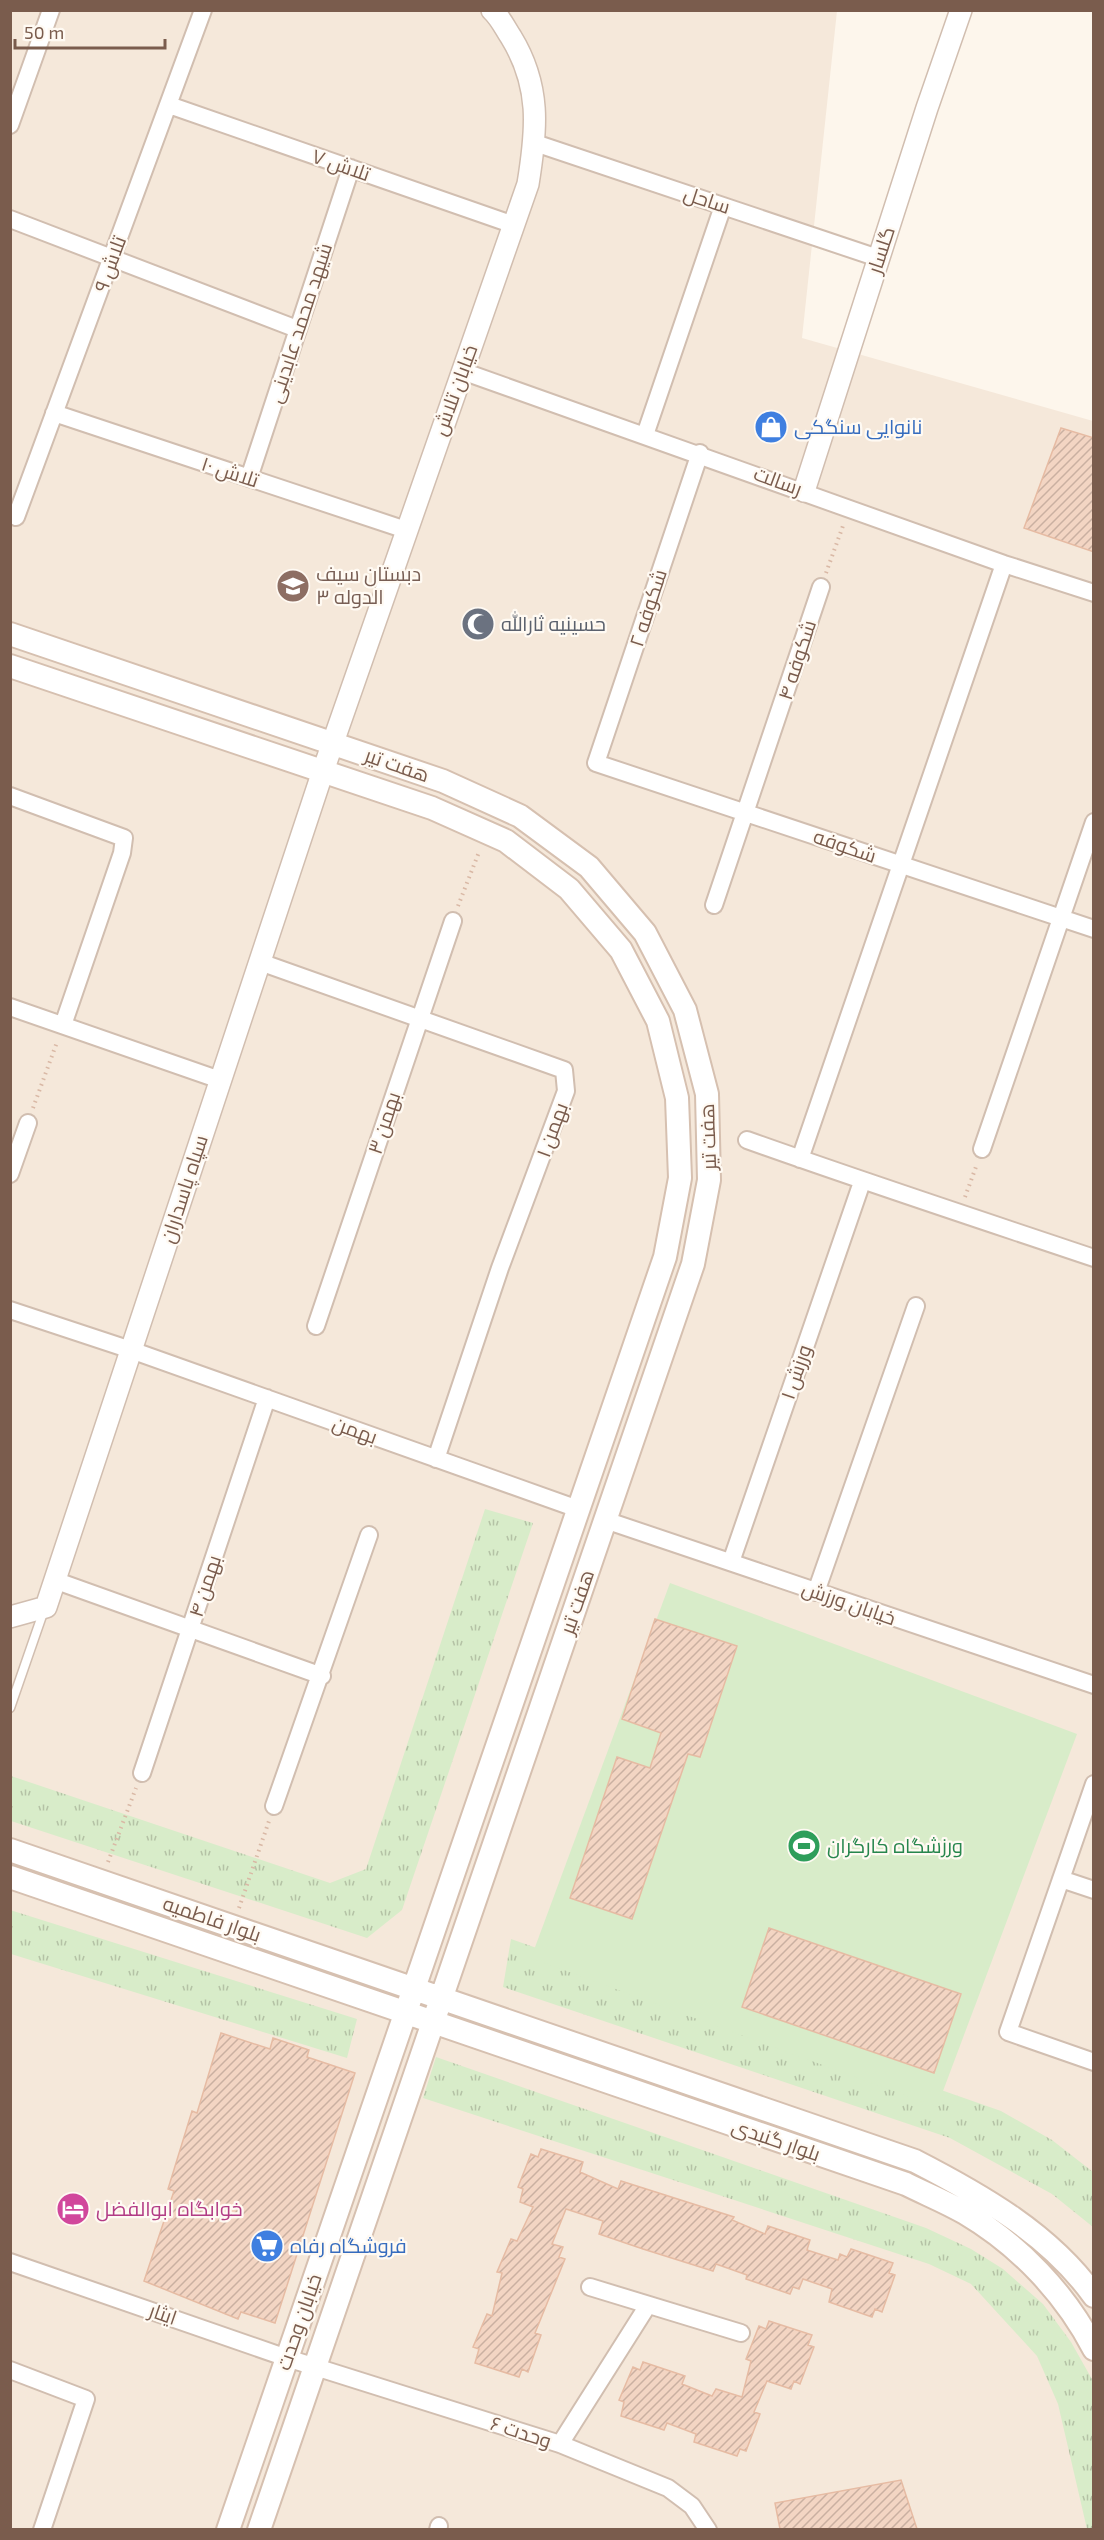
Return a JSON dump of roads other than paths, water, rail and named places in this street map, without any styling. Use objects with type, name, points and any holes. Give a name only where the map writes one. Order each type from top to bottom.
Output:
[{"type":"main road","name":"هفت تیر","points":[[10,634],[443,781],[520,816],[589,867],[645,933],[685,1010],[706,1094],[709,1180],[693,1264],[433,2022]]},
{"type":"main road","name":"هفت تیر","points":[[10,666],[432,808],[506,841],[569,889],[621,950],[658,1021],[677,1098],[680,1178],[665,1257],[405,2012]]},
{"type":"main road","name":"بلوار فاطمیه","points":[[10,1850],[414,1988]]},
{"type":"main road","name":"بلوار فاطمیه","points":[[10,1877],[405,2012]]},
{"type":"main road","name":"بلوار گنبدی","points":[[414,1988],[915,2161],[970,2189],[1050,2246],[1082,2279],[1094,2296]]},
{"type":"main road","name":"بلوار گنبدی","points":[[405,2012],[906,2184],[966,2213],[1044,2275],[1082,2327],[1094,2349]]},
{"type":"main road","name":"خیابان وحدت","points":[[228,2529],[405,2012]]},
{"type":"main road","name":"خیابان وحدت","points":[[259,2529],[433,2022]]},
{"type":"street","points":[[10,124],[51,10]]},
{"type":"street","name":"تلاش ۹","points":[[16,517],[203,10]]},
{"type":"street","name":"خیابان تلاش","points":[[323,771],[528,184],[535,143],[535,97],[524,58],[492,10]]},
{"type":"street","name":"گلسار","points":[[804,490],[961,10]]},
{"type":"street","name":"تلاش ۷","points":[[168,105],[514,225]]},
{"type":"street","name":"ساحل","points":[[535,143],[878,258]]},
{"type":"street","name":"شیهد محمد عابدینی","points":[[249,478],[351,168]]},
{"type":"street","points":[[645,435],[723,206]]},
{"type":"street","points":[[10,219],[297,329]]},
{"type":"street","name":"رسالت","points":[[462,370],[804,490],[1004,564],[1094,593]]},
{"type":"street","name":"تلاش ۱۰","points":[[54,413],[406,530]]},
{"type":"street","name":"شکوفه ۲","points":[[596,763],[700,453]]},
{"type":"street","points":[[800,1159],[1004,564]]},
{"type":"street","name":"شکوفه ۴","points":[[714,905],[821,587]]},
{"type":"street","name":"شکوفه","points":[[596,763],[1094,929]]},
{"type":"street","name":"سپاه پاسداران","points":[[45,1607],[323,771]]},
{"type":"street","points":[[10,796],[124,838],[122,853],[63,1025]]},
{"type":"street","points":[[982,1149],[1094,822]]},
{"type":"street","name":"بهمن ۳","points":[[316,1326],[453,921]]},
{"type":"street","name":"بهمن ۱","points":[[260,962],[564,1070],[566,1091],[500,1269],[436,1459]]},
{"type":"street","points":[[10,1007],[220,1080]]},
{"type":"street","points":[[10,1174],[28,1123]]},
{"type":"street","points":[[747,1140],[862,1182],[960,1212],[1094,1258]]},
{"type":"street","name":"ورزش ۱","points":[[731,1562],[862,1182]]},
{"type":"street","points":[[816,1592],[916,1306]]},
{"type":"street","name":"بهمن","points":[[10,1310],[131,1350],[578,1509]]},
{"type":"street","name":"بهمن ۴","points":[[142,1773],[267,1398]]},
{"type":"street","name":"خیابان ورزش","points":[[605,1520],[1094,1684]]},
{"type":"street","points":[[274,1806],[322,1676],[369,1535]]},
{"type":"street","points":[[54,1580],[322,1676]]},
{"type":"street","points":[[10,1617],[45,1607]]},
{"type":"street","points":[[1094,1784],[1008,2032],[1094,2062]]},
{"type":"street","points":[[1061,1879],[1094,1890]]},
{"type":"street","name":"ایثار","points":[[10,2262],[315,2366]]},
{"type":"street","points":[[590,2288],[741,2333]]},
{"type":"street","points":[[560,2444],[648,2305]]},
{"type":"street","name":"وحدت ۶","points":[[315,2366],[560,2444],[668,2488],[692,2506],[708,2529]]},
{"type":"street","points":[[10,2370],[86,2399],[42,2529]]},
{"type":"lane","points":[[10,1708],[45,1607]]},
{"type":"place","name":"نانوایی سنگکی","points":[[771,427]]},
{"type":"place","name":"دبستان سیف الدوله ۳","points":[[293,586]]},
{"type":"place","name":"حسینیه ثارالله","points":[[478,624]]},
{"type":"place","name":"ورزشگاه کارگران","points":[[804,1846]]},
{"type":"place","name":"خوابگاه ابوالفضل","points":[[73,2209]]},
{"type":"place","name":"فروشگاه رفاه","points":[[267,2246]]}]
